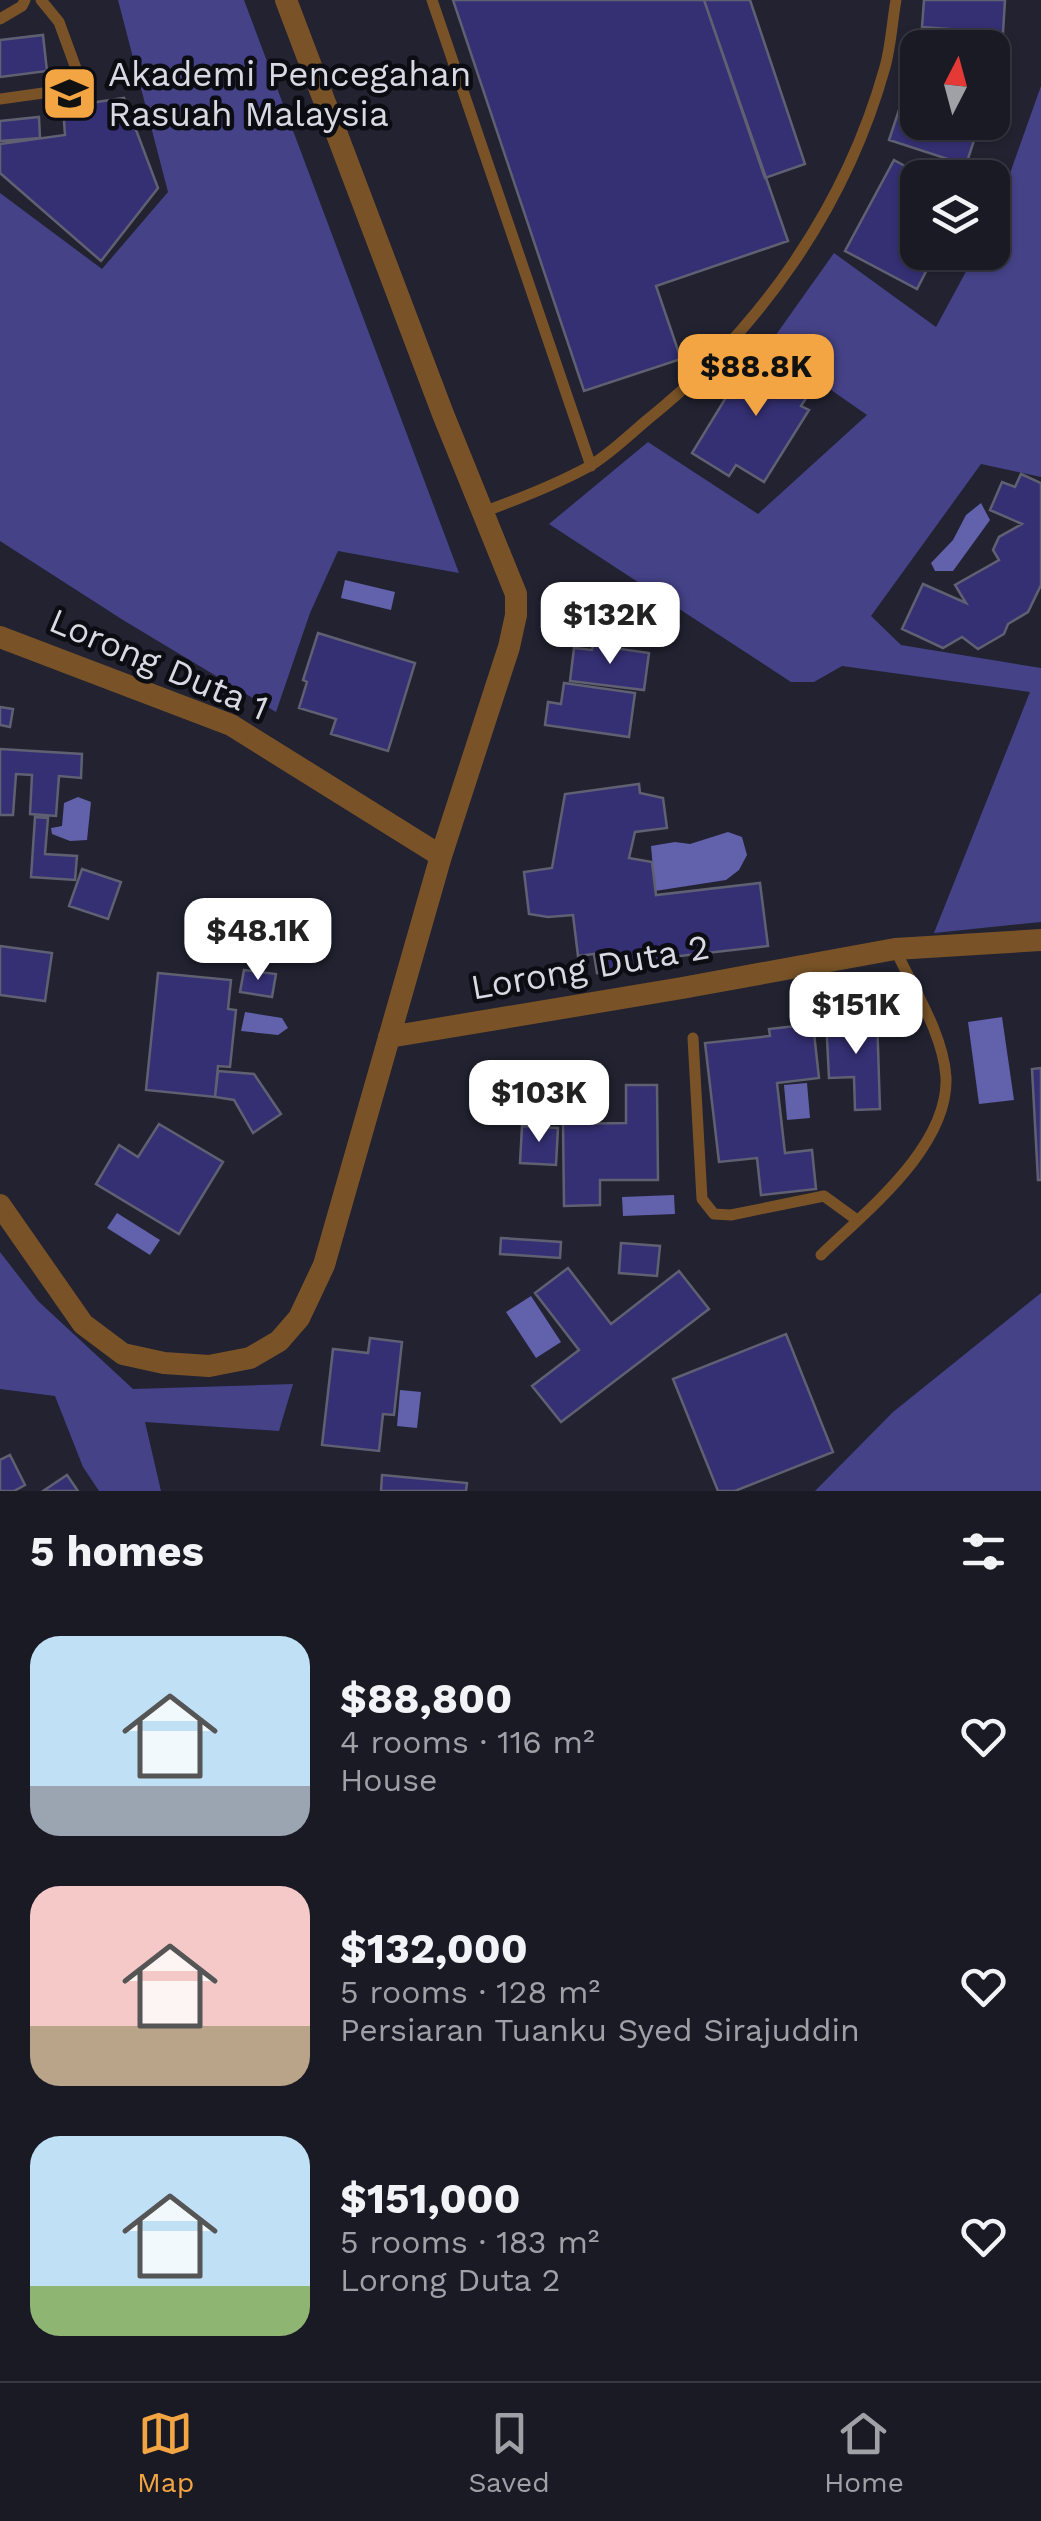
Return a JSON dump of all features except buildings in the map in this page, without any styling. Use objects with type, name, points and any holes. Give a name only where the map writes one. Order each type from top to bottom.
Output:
[{"type":"street","points":[[0,1205],[83,1324],[123,1354],[164,1364],[209,1366],[250,1358],[278,1341],[299,1318],[324,1266],[441,856],[509,647],[516,594],[286,0]]},
{"type":"street","name":"Lorong Duta 1","points":[[0,637],[231,725],[441,856]]},
{"type":"street","name":"Lorong Duta 2","points":[[388,1036],[895,949],[1041,940]]},
{"type":"lane","points":[[0,20],[25,0]]},
{"type":"lane","points":[[0,99],[72,88],[78,74],[59,22],[41,0]]},
{"type":"lane","points":[[432,0],[590,466]]},
{"type":"lane","points":[[483,512],[590,466],[674,399],[758,312],[836,196],[862,140],[886,64],[896,0]]},
{"type":"lane","points":[[820,1254],[901,1179],[936,1123],[943,1100],[946,1077],[938,1044],[895,949]]},
{"type":"lane","points":[[693,1038],[702,1199],[714,1214],[824,1196],[858,1220]]},
{"type":"shaded area","points":[[118,0],[244,0],[459,573],[338,551],[310,613],[276,712],[0,541],[0,193],[102,269],[168,192]]},
{"type":"shaded area","points":[[1041,86],[1041,477],[981,464],[871,616],[901,645],[1041,668],[1041,922],[934,933],[1030,692],[842,666],[814,682],[791,682],[549,524],[648,442],[758,514],[867,415],[768,346],[834,253],[936,327],[967,270],[1010,270],[1010,173]]},
{"type":"shaded area","points":[[981,503],[990,520],[953,571],[935,571],[931,563],[953,540],[966,515]]},
{"type":"shaded area","points":[[345,580],[395,592],[391,610],[341,598]]},
{"type":"shaded area","points":[[78,797],[91,802],[87,840],[70,841],[52,834],[51,828],[62,826],[64,803]]},
{"type":"shaded area","points":[[728,832],[742,837],[747,855],[739,870],[726,880],[655,891],[651,846],[690,844]]},
{"type":"shaded area","points":[[245,1012],[282,1018],[288,1028],[278,1035],[241,1031]]},
{"type":"shaded area","points":[[1002,1017],[1014,1100],[979,1104],[968,1022]]},
{"type":"shaded area","points":[[807,1083],[810,1118],[787,1120],[784,1085]]},
{"type":"shaded area","points":[[674,1195],[675,1214],[623,1216],[622,1197]]},
{"type":"shaded area","points":[[117,1213],[160,1240],[150,1255],[107,1228]]},
{"type":"shaded area","points":[[0,1252],[38,1301],[133,1389],[293,1384],[279,1431],[145,1422],[161,1491],[99,1491],[83,1467],[55,1396],[0,1389]]},
{"type":"shaded area","points":[[1041,1293],[1041,1491],[815,1491],[893,1412]]},
{"type":"shaded area","points":[[531,1296],[561,1342],[536,1358],[506,1312]]},
{"type":"shaded area","points":[[400,1390],[421,1392],[417,1428],[397,1426]]},
{"type":"place","name":"Akademi Pencegahan Rasuah Malaysia","points":[[69,94]]}]
